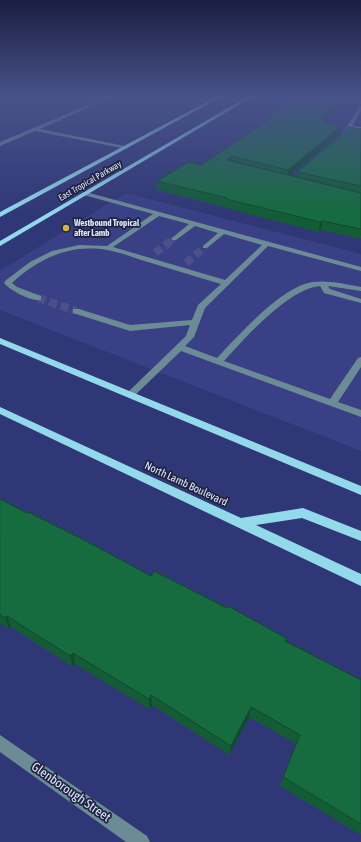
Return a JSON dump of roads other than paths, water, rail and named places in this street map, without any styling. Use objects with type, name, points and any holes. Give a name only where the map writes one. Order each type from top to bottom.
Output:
[{"type":"main road","name":"East Tropical Parkway","points":[[0,215],[147,136]]},
{"type":"main road","name":"East Tropical Parkway","points":[[0,244],[184,136]]},
{"type":"main road","points":[[0,341],[361,492]]},
{"type":"main road","name":"North Lamb Boulevard","points":[[0,410],[361,580]]},
{"type":"main road","points":[[240,523],[303,513],[361,536]]},
{"type":"street","points":[[0,144],[17,136]]},
{"type":"street","points":[[69,136],[125,148]]},
{"type":"street","points":[[339,140],[342,136]]},
{"type":"street","points":[[86,194],[361,269]]},
{"type":"street","points":[[108,248],[158,214]]},
{"type":"street","points":[[174,239],[193,224]]},
{"type":"street","points":[[205,246],[223,232]]},
{"type":"street","points":[[130,395],[190,337],[201,307],[267,244]]},
{"type":"street","points":[[38,298],[14,289],[8,283],[22,271],[61,250],[87,246],[108,248],[226,283]]},
{"type":"street","points":[[147,260],[155,253]]},
{"type":"street","points":[[179,269],[186,263]]},
{"type":"street","points":[[322,284],[326,291],[361,301]]},
{"type":"street","points":[[219,361],[237,342],[291,294],[305,286],[336,284],[361,289]]},
{"type":"street","points":[[76,312],[130,328],[195,322]]},
{"type":"street","points":[[179,347],[361,414]]},
{"type":"street","points":[[332,403],[361,360]]},
{"type":"street","name":"Glenborough Street","points":[[0,743],[141,842]]},
{"type":"tunnel","points":[[155,253],[172,240]]},
{"type":"tunnel","points":[[186,263],[205,247]]},
{"type":"tunnel","points":[[38,298],[76,311]]},
{"type":"place","name":"Westbound Tropical after Lamb","points":[[66,228]]}]
